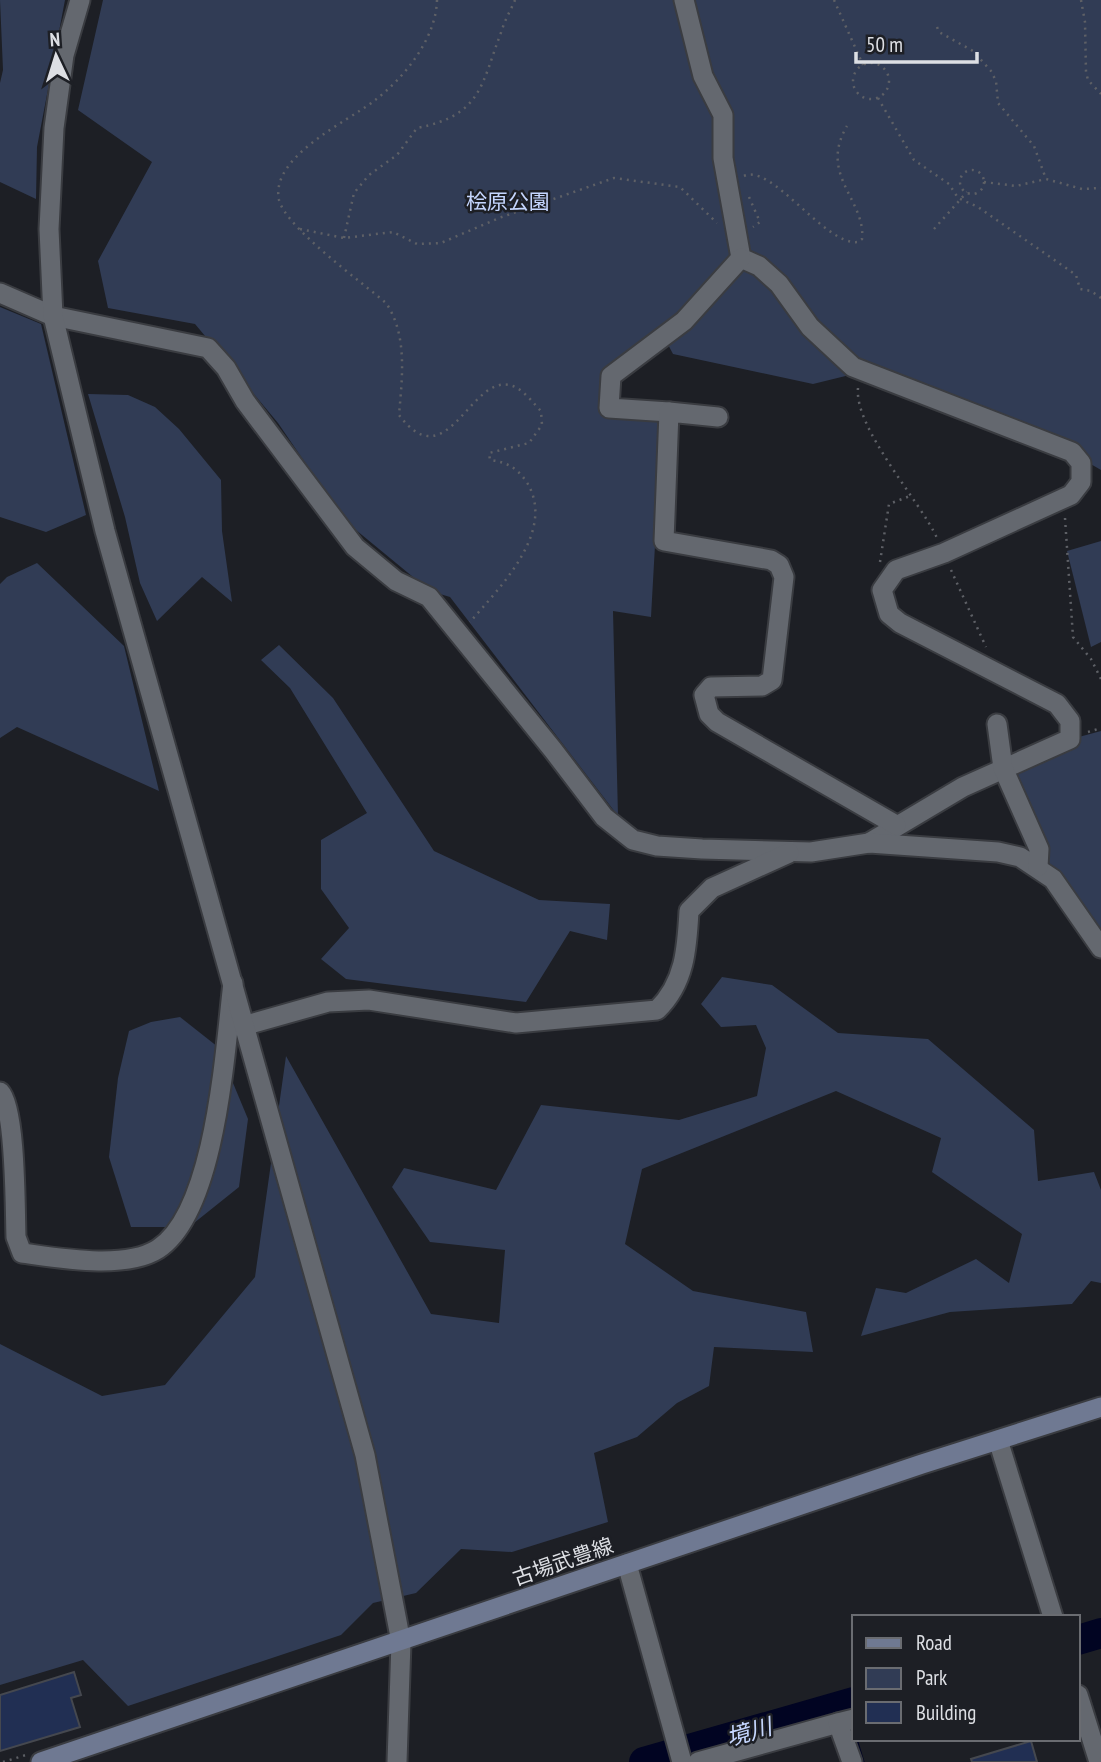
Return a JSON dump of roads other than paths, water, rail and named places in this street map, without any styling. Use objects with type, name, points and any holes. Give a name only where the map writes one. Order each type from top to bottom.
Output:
[{"type":"main road","name":"古場武豊線","points":[[41,1762],[1101,1407]]},
{"type":"street","points":[[80,0],[64,55],[54,128],[49,229],[53,316],[106,531],[365,1455],[401,1642],[397,1762]]},
{"type":"street","points":[[684,0],[703,76],[723,115],[723,158],[741,258]]},
{"type":"street","points":[[741,258],[760,266],[779,284],[810,327],[853,367],[1072,452],[1081,463],[1081,482],[1071,495],[944,553],[896,570],[882,590],[889,614],[900,623],[1057,704],[1070,721],[1070,739],[962,788],[869,843]]},
{"type":"street","points":[[718,417],[609,408],[611,376],[684,321],[741,258]]},
{"type":"street","points":[[0,293],[53,316],[208,348],[226,368],[245,401],[355,547],[396,581],[429,597],[604,817],[633,840],[657,846],[811,852],[869,843],[998,852],[1020,858],[1053,879],[1101,948]]},
{"type":"street","points":[[669,412],[664,541],[771,560],[779,565],[784,577],[772,680],[762,686],[711,687],[704,702],[709,714],[716,722],[925,836],[936,847]]},
{"type":"street","points":[[997,724],[1003,768],[1040,849],[1038,867]]},
{"type":"street","points":[[243,1026],[328,1002],[369,1000],[516,1023],[657,1010],[671,997],[686,956],[689,911],[712,888],[793,851]]},
{"type":"street","points":[[0,1092],[5,1097],[11,1124],[16,1237],[22,1252],[75,1260],[128,1258],[157,1250],[174,1235],[198,1188],[210,1153],[233,979]]},
{"type":"street","points":[[998,1440],[1052,1615]]},
{"type":"street","points":[[627,1564],[682,1762]]},
{"type":"street","points":[[1080,1701],[1099,1762]]},
{"type":"street","points":[[698,1762],[846,1721],[852,1762]]},
{"type":"waterway","name":"境川","points":[[1080,1639],[1101,1633]]},
{"type":"waterway","name":"境川","points":[[644,1762],[852,1703]]},
{"type":"waterway","points":[[856,1741],[862,1762]]},
{"type":"park label","name":"桧原公園","points":[[508,202]]}]
